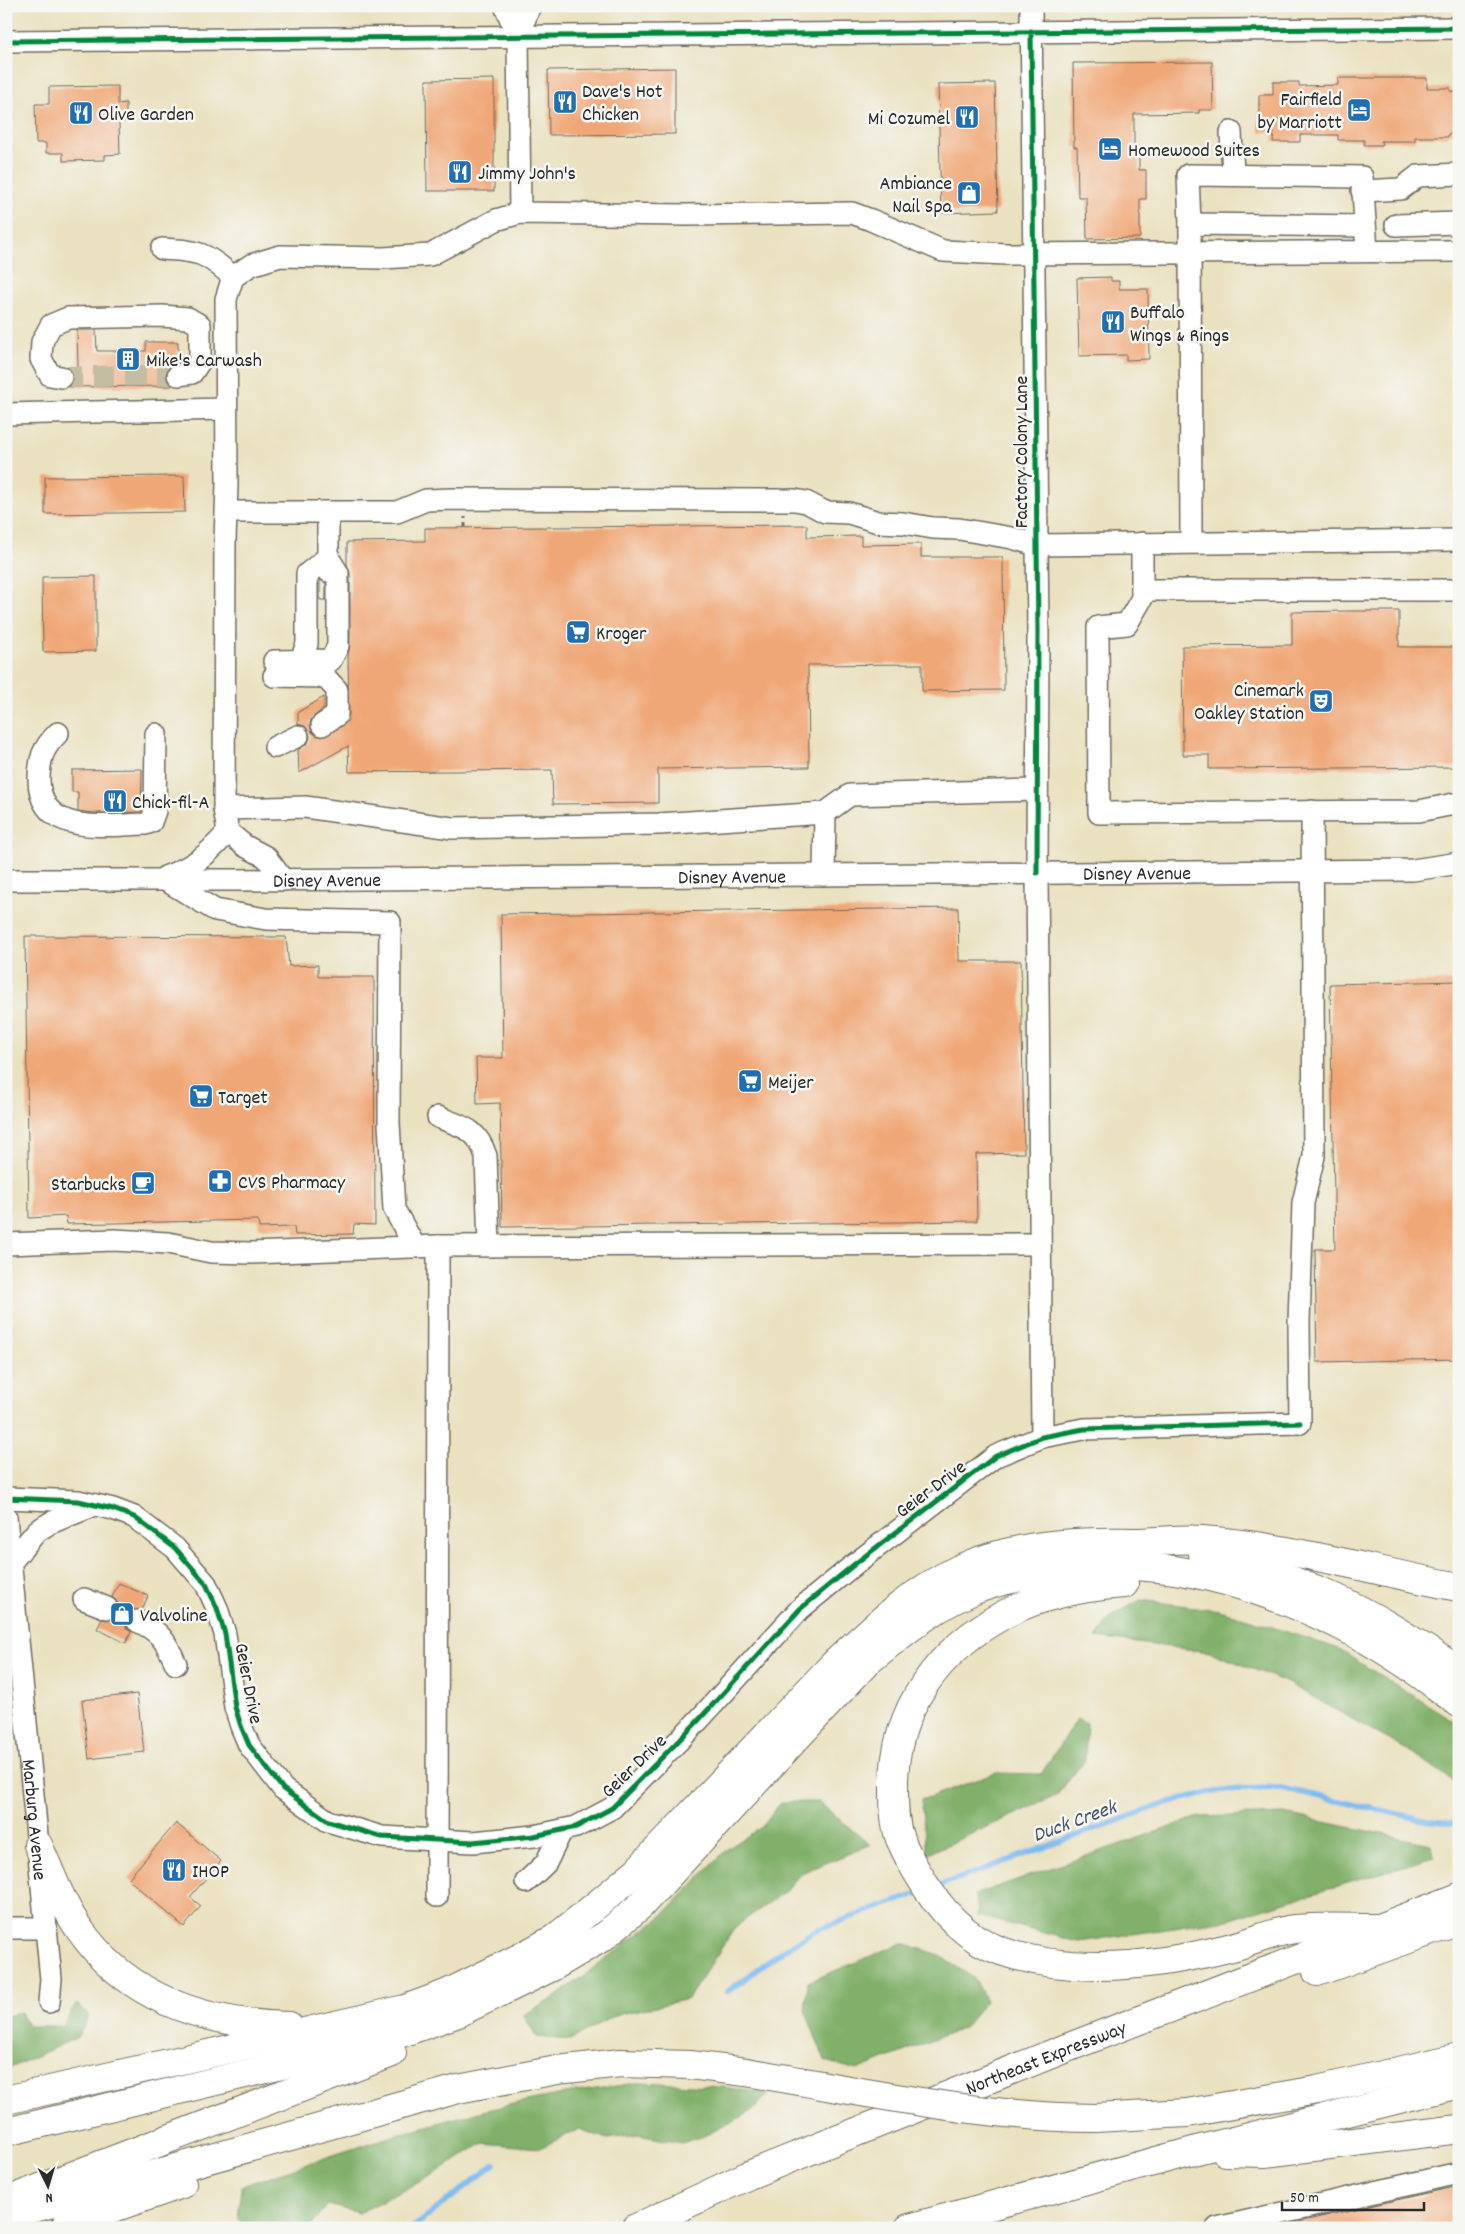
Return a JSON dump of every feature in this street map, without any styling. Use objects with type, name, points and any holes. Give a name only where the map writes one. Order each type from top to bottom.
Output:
[{"type":"highway","points":[[6,2100],[406,2008],[448,1994],[554,1939],[637,1871],[833,1665],[867,1633],[901,1603],[961,1569],[1001,1555],[1041,1547],[1092,1541],[1152,1542],[1201,1540],[1289,1551],[1459,1587]]},
{"type":"highway","points":[[1152,1542],[1261,1570],[1327,1594],[1421,1645],[1459,1671]]},
{"type":"highway","points":[[6,2132],[373,2043],[458,2013],[554,1966],[603,1937],[640,1906],[867,1662],[920,1621],[970,1592],[1038,1573],[1118,1566],[1190,1572],[1231,1582],[1342,1626],[1397,1658],[1459,1703]]},
{"type":"highway","points":[[1285,1602],[1207,1587],[1129,1584],[1092,1587],[1052,1595],[1007,1613],[965,1639],[940,1662],[916,1696],[900,1732],[894,1768],[894,1803],[899,1837],[925,1886],[941,1908],[955,1922],[998,1950],[1044,1962],[1095,1966],[1151,1963],[1222,1949],[1293,1929],[1380,1928]]},
{"type":"highway","points":[[38,1845],[78,1928],[94,1949],[116,1971],[141,1989],[172,2004],[214,2017],[252,2025],[291,2026],[360,2020]]},
{"type":"highway","name":"Northeast Expressway","points":[[636,2228],[749,2175],[1208,1993],[1459,1896]]},
{"type":"highway","points":[[1208,1993],[1264,1990],[1459,1921]]},
{"type":"highway","points":[[6,2201],[454,2028],[489,2012],[554,1966]]},
{"type":"highway","points":[[6,2216],[458,2089],[557,2070],[621,2063],[690,2065],[746,2072],[995,2113],[1095,2118],[1186,2113],[1317,2090],[1459,2057]]},
{"type":"highway","points":[[64,2228],[96,2214],[199,2179],[557,2070]]},
{"type":"highway","points":[[909,2228],[1198,2150],[1459,2084]]},
{"type":"highway","points":[[1198,2150],[1265,2153],[1459,2129]]},
{"type":"street","points":[[505,6],[518,36]]},
{"type":"street","points":[[520,213],[518,36],[530,6]]},
{"type":"street","name":"Factory Colony Lane","points":[[1031,6],[1038,632],[1037,873],[1042,1436]]},
{"type":"street","points":[[6,41],[1459,28]]},
{"type":"street","points":[[1231,132],[1233,175]]},
{"type":"street","points":[[1362,191],[1401,189],[1418,176],[1459,174]]},
{"type":"street","points":[[1191,542],[1190,224],[1188,175],[1362,177],[1367,251]]},
{"type":"street","points":[[283,880],[266,857],[245,846],[228,832],[224,809],[225,542],[227,512],[226,299],[233,277],[251,265],[280,256],[383,258],[430,255],[496,220],[520,213],[677,215],[852,213],[943,251],[1033,253],[1459,250]]},
{"type":"street","points":[[1396,225],[1459,223]]},
{"type":"street","points":[[1190,224],[1365,226]]},
{"type":"street","points":[[162,249],[192,251],[213,259],[233,277]]},
{"type":"street","points":[[61,377],[50,375],[41,359],[42,342],[51,325],[68,318],[162,316],[188,318],[200,325],[200,361],[192,373],[178,375]]},
{"type":"street","points":[[6,414],[226,409]]},
{"type":"street","points":[[227,512],[397,512],[426,500],[452,499],[796,500],[806,502],[825,512],[849,514],[878,522],[904,523],[959,530],[1012,538],[1036,545],[1459,540]]},
{"type":"street","points":[[322,725],[337,715],[337,690],[326,677],[274,668],[312,660],[328,647],[328,512]]},
{"type":"street","points":[[1142,543],[1142,598],[1127,624],[1098,628],[1099,813],[1419,811],[1459,803]]},
{"type":"street","points":[[1142,590],[1459,590]]},
{"type":"street","points":[[58,733],[47,744],[40,761],[39,785],[42,799],[53,813],[63,821],[80,825],[145,824],[151,822],[155,811],[156,734]]},
{"type":"street","points":[[275,747],[298,736]]},
{"type":"street","points":[[224,809],[305,807],[452,828],[659,824],[825,813],[850,795],[1037,790]]},
{"type":"street","points":[[1312,811],[1310,839],[1312,870]]},
{"type":"street","points":[[824,875],[825,813]]},
{"type":"street","points":[[161,881],[204,858],[228,832]]},
{"type":"street","name":"Disney Avenue","points":[[6,880],[161,881],[1413,870],[1459,863]]},
{"type":"street","name":"Geier Drive","points":[[6,1498],[78,1501],[97,1504],[134,1517],[175,1548],[206,1584],[217,1608],[225,1634],[235,1708],[240,1726],[249,1745],[283,1789],[328,1821],[382,1837],[474,1842],[534,1836],[576,1826],[612,1808],[696,1723],[800,1609],[856,1563],[996,1456],[1042,1436],[1084,1429],[1300,1423],[1299,1322],[1303,1204],[1314,1156],[1312,870]]},
{"type":"street","points":[[161,881],[215,910],[266,919],[390,922],[389,1123],[394,1209],[415,1247]]},
{"type":"street","points":[[438,1117],[473,1132],[482,1142],[486,1156],[489,1246]]},
{"type":"street","points":[[6,1244],[114,1240],[168,1243],[211,1252],[251,1253],[438,1246],[1040,1244]]},
{"type":"street","points":[[437,1896],[438,1246]]},
{"type":"street","points":[[11,1562],[37,1531],[50,1523],[97,1504]]},
{"type":"street","name":"Marburg Avenue","points":[[6,1516],[51,1979],[48,2002]]},
{"type":"street","points":[[84,1598],[107,1608]]},
{"type":"street","points":[[137,1621],[148,1626],[165,1640],[176,1664]]},
{"type":"street","points":[[526,1882],[546,1863],[562,1830]]},
{"type":"street","points":[[6,1928],[46,1928]]},
{"type":"street","points":[[1217,2228],[1459,2173]]},
{"type":"green space","points":[[1140,1600],[1220,1610],[1336,1648],[1459,1724],[1459,1785],[1416,1755],[1286,1682],[1210,1652],[1096,1638],[1111,1617]]},
{"type":"green space","points":[[1077,1719],[1087,1723],[1085,1760],[1056,1796],[927,1854],[921,1800],[996,1773],[1041,1774]]},
{"type":"green space","points":[[781,1802],[819,1802],[870,1845],[801,1873],[786,1891],[736,1926],[688,1999],[616,2015],[570,2040],[536,2037],[524,2015],[554,1998],[663,1915],[727,1849],[763,1826]]},
{"type":"green space","points":[[1285,1814],[1431,1844],[1433,1857],[1227,1920],[1079,1942],[978,1916],[976,1894],[1199,1817]]},
{"type":"green space","points":[[902,1943],[937,1954],[975,1979],[986,2001],[964,2028],[857,2070],[825,2061],[805,2010],[808,1982]]},
{"type":"green space","points":[[77,2003],[89,2015],[78,2037],[6,2070],[6,2016],[21,2012],[28,2026],[62,2026]]},
{"type":"green space","points":[[643,2082],[723,2087],[769,2094],[749,2113],[704,2136],[681,2143],[638,2135],[607,2139],[579,2129],[540,2148],[483,2143],[431,2176],[359,2213],[327,2205],[310,2228],[247,2228],[238,2220],[241,2186],[372,2143],[471,2114],[539,2099]]},
{"type":"building","name":"Homewood Suites","points":[[1212,62],[1213,110],[1199,110],[1199,113],[1134,114],[1134,151],[1139,151],[1139,170],[1146,170],[1146,199],[1140,199],[1140,238],[1087,239],[1086,197],[1078,197],[1077,147],[1074,147],[1073,63]]},
{"type":"building","points":[[675,68],[675,134],[549,135],[548,70]]},
{"type":"building","name":"Fairfield by Marriott","points":[[1338,78],[1427,78],[1427,88],[1450,88],[1450,91],[1459,92],[1457,134],[1448,134],[1448,137],[1415,137],[1415,141],[1381,141],[1382,145],[1364,145],[1364,140],[1338,140],[1338,135],[1300,135],[1300,142],[1273,142],[1274,132],[1259,132],[1259,95],[1273,95],[1273,82],[1299,82],[1299,86],[1338,85]]},
{"type":"building","points":[[494,79],[494,191],[427,191],[426,80]]},
{"type":"building","points":[[995,83],[998,211],[941,213],[938,84]]},
{"type":"building","name":"Olive Garden","points":[[118,86],[118,104],[126,103],[126,121],[119,122],[120,154],[105,155],[105,160],[63,161],[63,153],[46,153],[46,143],[36,143],[35,104],[49,104],[49,87]]},
{"type":"building","name":"Buffalo Wings & Rings","points":[[1111,277],[1111,281],[1119,281],[1119,289],[1148,289],[1149,359],[1126,360],[1126,355],[1079,356],[1077,278]]},
{"type":"building","name":"Mike's Carwash","points":[[77,330],[96,330],[97,351],[146,351],[146,342],[178,342],[178,362],[171,365],[166,371],[166,377],[172,386],[68,387],[73,379],[73,372],[69,367],[78,367]]},
{"type":"building","points":[[184,476],[185,512],[45,514],[45,477]]},
{"type":"building","name":"Kroger","points":[[807,525],[807,537],[861,536],[861,545],[921,544],[921,557],[1003,557],[1004,690],[922,691],[922,664],[808,665],[809,767],[658,769],[658,803],[553,804],[552,770],[349,772],[348,746],[299,773],[298,750],[308,743],[310,736],[305,726],[298,724],[298,712],[324,697],[324,708],[311,719],[310,725],[312,732],[322,737],[344,725],[349,715],[350,573],[347,564],[347,542],[425,541],[425,528]]},
{"type":"building","points":[[96,576],[96,651],[43,652],[42,577]]},
{"type":"building","points":[[320,580],[326,583],[326,600],[320,600]]},
{"type":"building","name":"Cinemark Oakley Station","points":[[1399,611],[1399,647],[1459,647],[1459,767],[1209,769],[1209,755],[1183,755],[1182,646],[1292,645],[1292,612]]},
{"type":"building","name":"Chick-fil-A","points":[[142,769],[141,812],[94,813],[78,811],[78,792],[72,792],[72,770]]},
{"type":"building","name":"Meijer","points":[[958,908],[959,961],[1021,961],[1024,1153],[976,1154],[977,1221],[502,1227],[500,1103],[477,1104],[476,1058],[503,1058],[501,914]]},
{"type":"building","name":"Target","points":[[25,936],[286,937],[289,966],[318,965],[318,977],[374,977],[375,1225],[354,1224],[353,1234],[295,1235],[294,1227],[259,1228],[258,1220],[67,1224],[66,1216],[29,1218]]},
{"type":"building","points":[[1459,981],[1459,1359],[1317,1362],[1315,1249],[1335,1249],[1330,984]]},
{"type":"building","name":"Valvoline","points":[[119,1583],[148,1596],[142,1610],[130,1610],[126,1616],[126,1628],[131,1632],[126,1643],[97,1629],[102,1619],[109,1620],[118,1613],[119,1606],[112,1597]]},
{"type":"building","points":[[137,1694],[144,1752],[89,1759],[82,1700]]},
{"type":"building","name":"IHOP","points":[[176,1823],[221,1861],[190,1897],[201,1906],[184,1927],[128,1879]]},
{"type":"building","points":[[1459,2186],[1459,2228],[1295,2228],[1294,2223]]},
{"type":"waterway","name":"Duck Creek","points":[[935,1887],[1167,1803],[1202,1794],[1239,1789],[1281,1788],[1429,1821],[1458,1823]]},
{"type":"waterway","name":"Duck Creek","points":[[727,1992],[781,1952],[816,1930],[922,1892]]},
{"type":"waterway","name":"Duck Creek","points":[[412,2228],[495,2164]]},
{"type":"tunnel","points":[[61,377],[178,375]]},
{"type":"tunnel","points":[[107,1608],[137,1621]]},
{"type":"cycle path","points":[[6,41],[1459,28]]},
{"type":"cycle path","points":[[1031,31],[1038,631],[1037,873]]},
{"type":"cycle path","points":[[6,1498],[78,1501],[113,1509],[134,1517],[175,1548],[206,1584],[217,1608],[225,1634],[235,1707],[241,1726],[249,1745],[283,1789],[328,1821],[382,1837],[473,1842],[534,1836],[576,1827],[612,1808],[696,1723],[800,1609],[856,1563],[996,1456],[1042,1437],[1084,1429],[1300,1423]]},
{"type":"place","name":"Dave's Hot Chicken","points":[[565,102]]},
{"type":"place","name":"Fairfield by Marriott","points":[[1359,110]]},
{"type":"place","name":"Olive Garden","points":[[81,113]]},
{"type":"place","name":"Mi Cozumel","points":[[967,117]]},
{"type":"place","name":"Homewood Suites","points":[[1110,149]]},
{"type":"place","name":"Jimmy John's","points":[[460,172]]},
{"type":"place","name":"Ambiance Nail Spa","points":[[969,193]]},
{"type":"place","name":"Buffalo Wings & Rings","points":[[1113,322]]},
{"type":"place","name":"Mike's Carwash","points":[[128,359]]},
{"type":"place","name":"Kroger","points":[[578,632]]},
{"type":"place","name":"Cinemark Oakley Station","points":[[1321,701]]},
{"type":"place","name":"Chick-fil-A","points":[[115,801]]},
{"type":"place","name":"Meijer","points":[[750,1081]]},
{"type":"place","name":"Target","points":[[201,1096]]},
{"type":"place","name":"CVS Pharmacy","points":[[220,1181]]},
{"type":"place","name":"Starbucks","points":[[143,1183]]},
{"type":"place","name":"Valvoline","points":[[122,1614]]},
{"type":"place","name":"IHOP","points":[[174,1870]]}]
